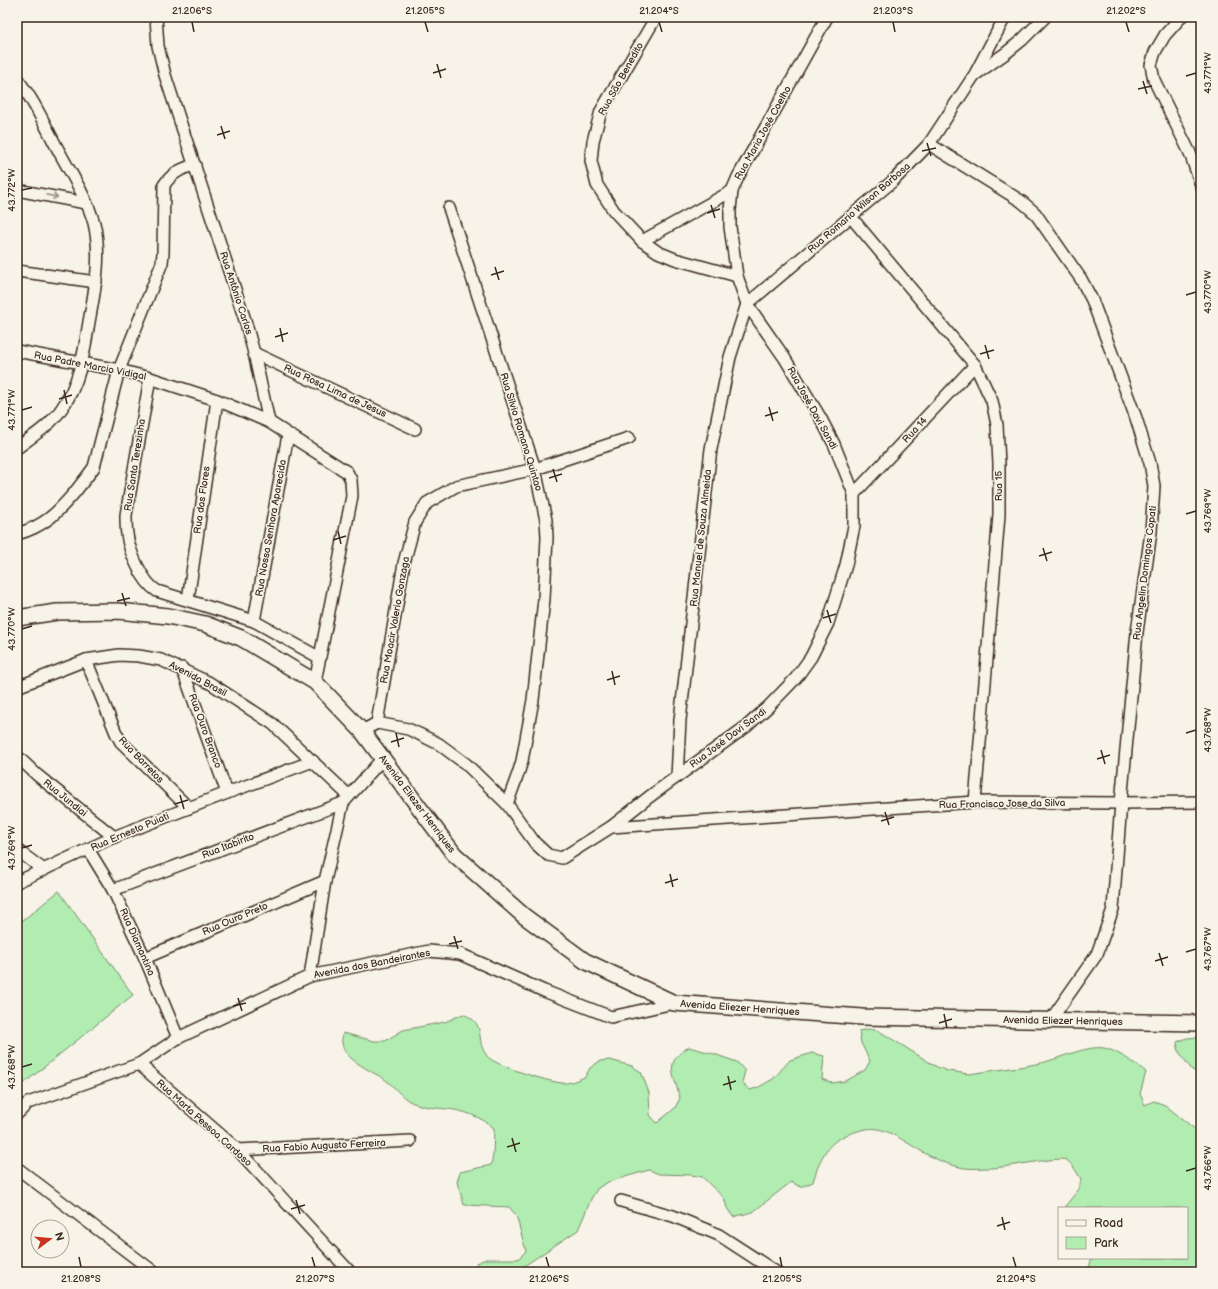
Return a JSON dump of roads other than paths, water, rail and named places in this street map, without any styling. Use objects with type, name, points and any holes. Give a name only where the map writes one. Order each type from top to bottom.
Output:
[{"type":"street","name":"Rua Antônio Carlos","points":[[156,17],[158,46],[164,75],[245,320],[254,353],[268,422]]},
{"type":"street","name":"Rua São Benedito","points":[[656,17],[601,112],[593,141],[591,161],[597,185],[614,211],[642,241],[658,252],[675,259],[737,276]]},
{"type":"street","name":"Rua Maria José Coelho","points":[[747,304],[737,276],[730,227],[732,191],[738,177],[827,17]]},
{"type":"street","name":"Rua Romario Wilson Barbosa","points":[[747,304],[852,217],[894,180],[929,144],[975,74],[1005,17]]},
{"type":"street","points":[[975,74],[1011,49],[1045,17]]},
{"type":"street","points":[[1181,17],[1165,36],[1155,52],[1151,66],[1154,80],[1196,154],[1201,185]]},
{"type":"street","points":[[17,448],[45,428],[62,409],[71,394],[82,364],[96,282],[98,259],[94,223],[86,203],[40,116],[18,82]]},
{"type":"street","name":"Rua Angelin Domingos Copati","points":[[929,144],[1021,200],[1035,213],[1087,288],[1136,418],[1150,462],[1154,486],[1151,532],[1137,632],[1113,909],[1097,954],[1050,1021]]},
{"type":"street","points":[[17,534],[30,530],[58,513],[94,467],[119,370],[162,263],[164,185],[169,177],[176,172],[186,167],[195,165]]},
{"type":"street","points":[[17,190],[86,203]]},
{"type":"street","points":[[642,241],[732,191]]},
{"type":"street","name":"Rua Silvio Romano Quintao","points":[[449,208],[535,469],[546,520],[547,537],[544,599],[533,700],[522,761],[506,804]]},
{"type":"street","name":"Rua 15","points":[[852,217],[975,365],[992,401],[997,425],[999,516],[975,802]]},
{"type":"street","points":[[17,271],[96,282]]},
{"type":"street","name":"Rua José Davi Sandi","points":[[506,804],[535,843],[548,855],[562,858],[611,828],[676,777],[747,726],[768,708],[796,678],[811,657],[828,623],[846,565],[854,526],[854,494],[834,444],[820,417],[784,357],[747,304]]},
{"type":"street","name":"Rua Manuel de Souza Almeida","points":[[676,777],[680,720],[711,449],[730,357],[747,304]]},
{"type":"street","name":"Rua Padre Marcio Vidigal","points":[[17,351],[119,370],[150,378],[217,400],[268,422],[347,472],[352,480],[352,496],[320,658]]},
{"type":"street","name":"Rua Rosa Lima de Jesus","points":[[254,353],[415,429]]},
{"type":"street","name":"Rua 14","points":[[854,494],[975,365]]},
{"type":"street","name":"Rua Santa Terezinha","points":[[150,378],[126,515],[127,535],[134,558],[150,587],[157,591],[188,600]]},
{"type":"street","name":"Rua das Flores","points":[[188,600],[217,400]]},
{"type":"street","name":"Rua Nossa Senhora Aparecida","points":[[254,622],[288,435]]},
{"type":"street","points":[[535,469],[629,438]]},
{"type":"street","name":"Rua Moacir Valerio Gonzaga","points":[[377,723],[404,563],[415,522],[427,503],[456,486],[535,469]]},
{"type":"street","points":[[188,600],[254,622],[320,658],[316,682]]},
{"type":"street","name":"Avenida Eliezer Henriques","points":[[17,618],[57,612],[90,610],[118,611],[168,616],[205,624],[241,638],[316,682],[362,731],[454,854],[524,916],[585,961],[674,1003],[862,1017],[1201,1024]]},
{"type":"street","name":"Avenida Brasil","points":[[17,687],[86,660],[119,655],[139,656],[161,660],[182,668],[210,683],[273,724],[313,761],[346,799]]},
{"type":"street","name":"Rua Barretos","points":[[86,660],[121,742],[189,808]]},
{"type":"street","name":"Rua Ouro Branco","points":[[182,668],[227,793]]},
{"type":"street","points":[[362,731],[377,723],[408,729],[419,734],[438,744],[466,764],[506,804]]},
{"type":"street","name":"Rua Jundiai","points":[[17,756],[37,775],[114,837]]},
{"type":"street","points":[[310,976],[326,881],[346,799],[383,758]]},
{"type":"street","name":"Rua Ernesto Puiati","points":[[17,882],[114,837],[313,761]]},
{"type":"street","name":"Rua Itabirito","points":[[113,890],[346,799]]},
{"type":"street","name":"Rua Francisco Jose da Silva","points":[[611,828],[975,802],[1201,802]]},
{"type":"street","name":"Rua Diamantina","points":[[88,849],[113,890],[145,958],[178,1038]]},
{"type":"street","points":[[17,850],[44,870]]},
{"type":"street","name":"Rua Ouro Preto","points":[[145,958],[326,881]]},
{"type":"street","name":"Avenida dos Bandeirantes","points":[[17,1114],[28,1103],[139,1064],[178,1038],[310,976],[429,951],[460,954],[544,991],[611,1017],[674,1003]]},
{"type":"street","name":"Rua Marta Pessoa Cardoso","points":[[139,1064],[238,1150],[350,1272]]},
{"type":"street","name":"Rua Fabio Augusto Ferreira","points":[[238,1150],[410,1141]]},
{"type":"street","points":[[17,1168],[154,1272]]},
{"type":"street","points":[[621,1201],[673,1216],[719,1235],[776,1272]]}]
